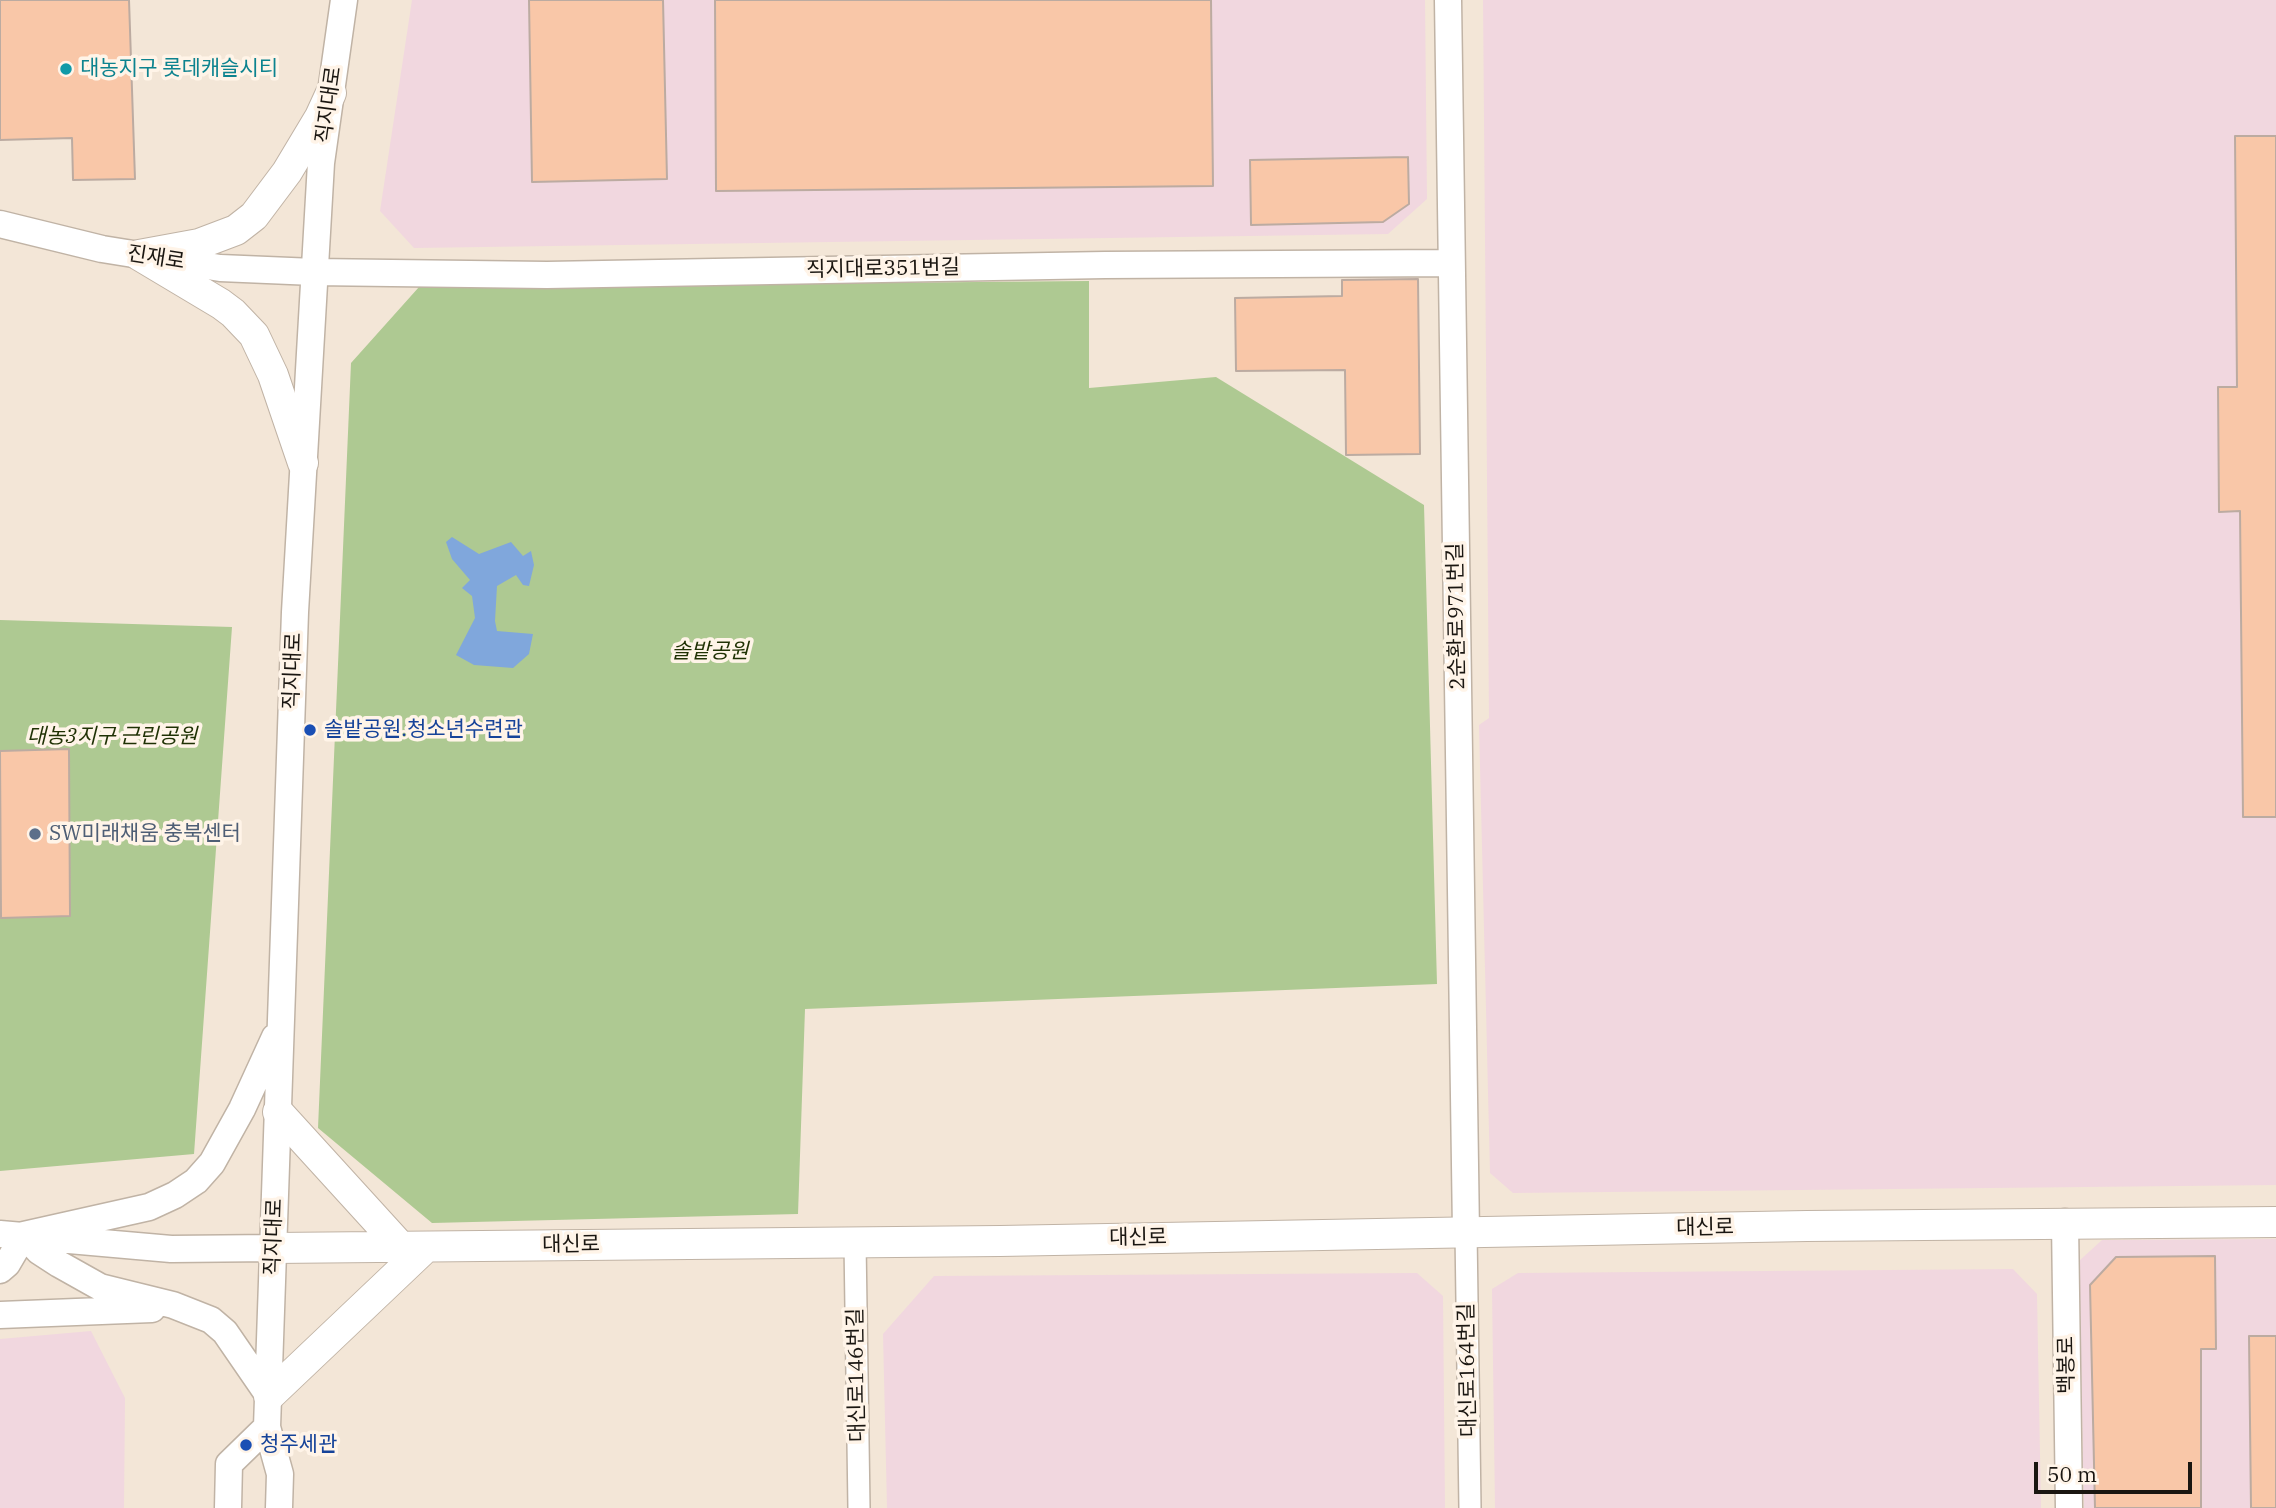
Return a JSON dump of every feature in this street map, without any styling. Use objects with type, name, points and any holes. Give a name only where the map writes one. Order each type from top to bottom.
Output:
[{"type":"main road","points":[[139,255],[199,244],[236,230],[254,216],[287,172],[331,93]]},
{"type":"main road","points":[[139,255],[221,304],[254,335],[273,375],[303,463]]},
{"type":"main road","points":[[269,1396],[414,1247],[278,1112]]},
{"type":"main road","name":"대신로","points":[[274,1248],[855,1242],[2065,1222],[2276,1222]]},
{"type":"street","name":"직지대로","points":[[279,1508],[280,1474],[267,1427],[295,612],[321,163],[344,0]]},
{"type":"street","name":"2순환로971번길","points":[[1448,0],[1466,1232]]},
{"type":"street","name":"진재로","points":[[0,224],[102,249],[220,268],[314,272]]},
{"type":"street","name":"직지대로351번길","points":[[314,272],[547,275],[1105,265],[1451,263]]},
{"type":"street","points":[[12,1234],[149,1207],[196,1181],[212,1163],[242,1109],[281,1022]]},
{"type":"street","name":"백봉로","points":[[2065,1222],[2068,1508]]},
{"type":"street","name":"대신로164번길","points":[[1466,1232],[1470,1508]]},
{"type":"street","points":[[0,1269],[7,1264],[12,1234]]},
{"type":"street","points":[[12,1234],[80,1278],[100,1287],[181,1308],[211,1320],[225,1332],[269,1396]]},
{"type":"street","name":"대신로","points":[[12,1234],[171,1249],[274,1248]]},
{"type":"street","name":"대신로146번길","points":[[855,1242],[859,1508]]},
{"type":"street","points":[[0,1315],[181,1308]]},
{"type":"street","points":[[228,1508],[229,1464],[267,1427]]},
{"type":"shaded area","points":[[412,0],[1425,0],[1427,199],[1388,234],[414,248],[380,211]]},
{"type":"shaded area","points":[[1483,0],[2276,0],[2276,1185],[1513,1193],[1490,1173],[1479,725],[1489,718]]},
{"type":"shaded area","points":[[2276,1239],[2276,1508],[2084,1508],[2079,1261],[2102,1240]]},
{"type":"shaded area","points":[[2013,1269],[2037,1294],[2041,1508],[1495,1508],[1492,1289],[1518,1273]]},
{"type":"shaded area","points":[[1417,1273],[1443,1296],[1445,1508],[887,1508],[883,1334],[934,1276]]},
{"type":"shaded area","points":[[91,1331],[125,1398],[124,1508],[0,1508],[0,1339]]},
{"type":"green space","name":"솔밭공원","points":[[1089,281],[1089,388],[1216,377],[1424,505],[1437,984],[805,1009],[798,1214],[432,1223],[318,1128],[351,363],[419,287]]},
{"type":"green space","name":"대농3지구 근린공원","points":[[0,620],[232,627],[194,1154],[0,1171]]},
{"type":"water","points":[[452,537],[479,554],[511,542],[523,556],[531,551],[534,565],[529,586],[523,585],[516,575],[497,586],[497,631],[533,634],[529,654],[513,668],[474,665],[456,655],[475,618],[472,596],[462,588],[470,580],[452,559],[446,542]]},
{"type":"building","name":"대농지구 롯데캐슬시티","points":[[0,0],[129,0],[135,179],[73,180],[72,138],[0,140]]},
{"type":"building","points":[[529,0],[663,0],[667,179],[532,182]]},
{"type":"building","points":[[715,0],[1211,0],[1213,186],[716,191]]},
{"type":"building","points":[[2235,136],[2276,136],[2276,817],[2243,817],[2240,511],[2219,512],[2218,387],[2237,387]]},
{"type":"building","points":[[1408,157],[1409,204],[1383,222],[1251,225],[1250,160]]},
{"type":"building","points":[[1418,279],[1420,454],[1346,455],[1345,370],[1236,371],[1235,298],[1342,296],[1342,280]]},
{"type":"building","name":"SW미래채움 충북센터","points":[[69,749],[70,916],[1,918],[0,751]]},
{"type":"building","points":[[2215,1256],[2216,1349],[2201,1349],[2201,1508],[2095,1508],[2090,1285],[2116,1257]]},
{"type":"building","points":[[2249,1336],[2276,1336],[2276,1508],[2251,1508]]},
{"type":"place","name":"대농지구 롯데캐슬시티","points":[[66,69]]},
{"type":"place","name":"솔밭공원.청소년수련관","points":[[310,730]]},
{"type":"place","name":"SW미래채움 충북센터","points":[[35,834]]},
{"type":"place","name":"청주세관","points":[[246,1445]]}]
